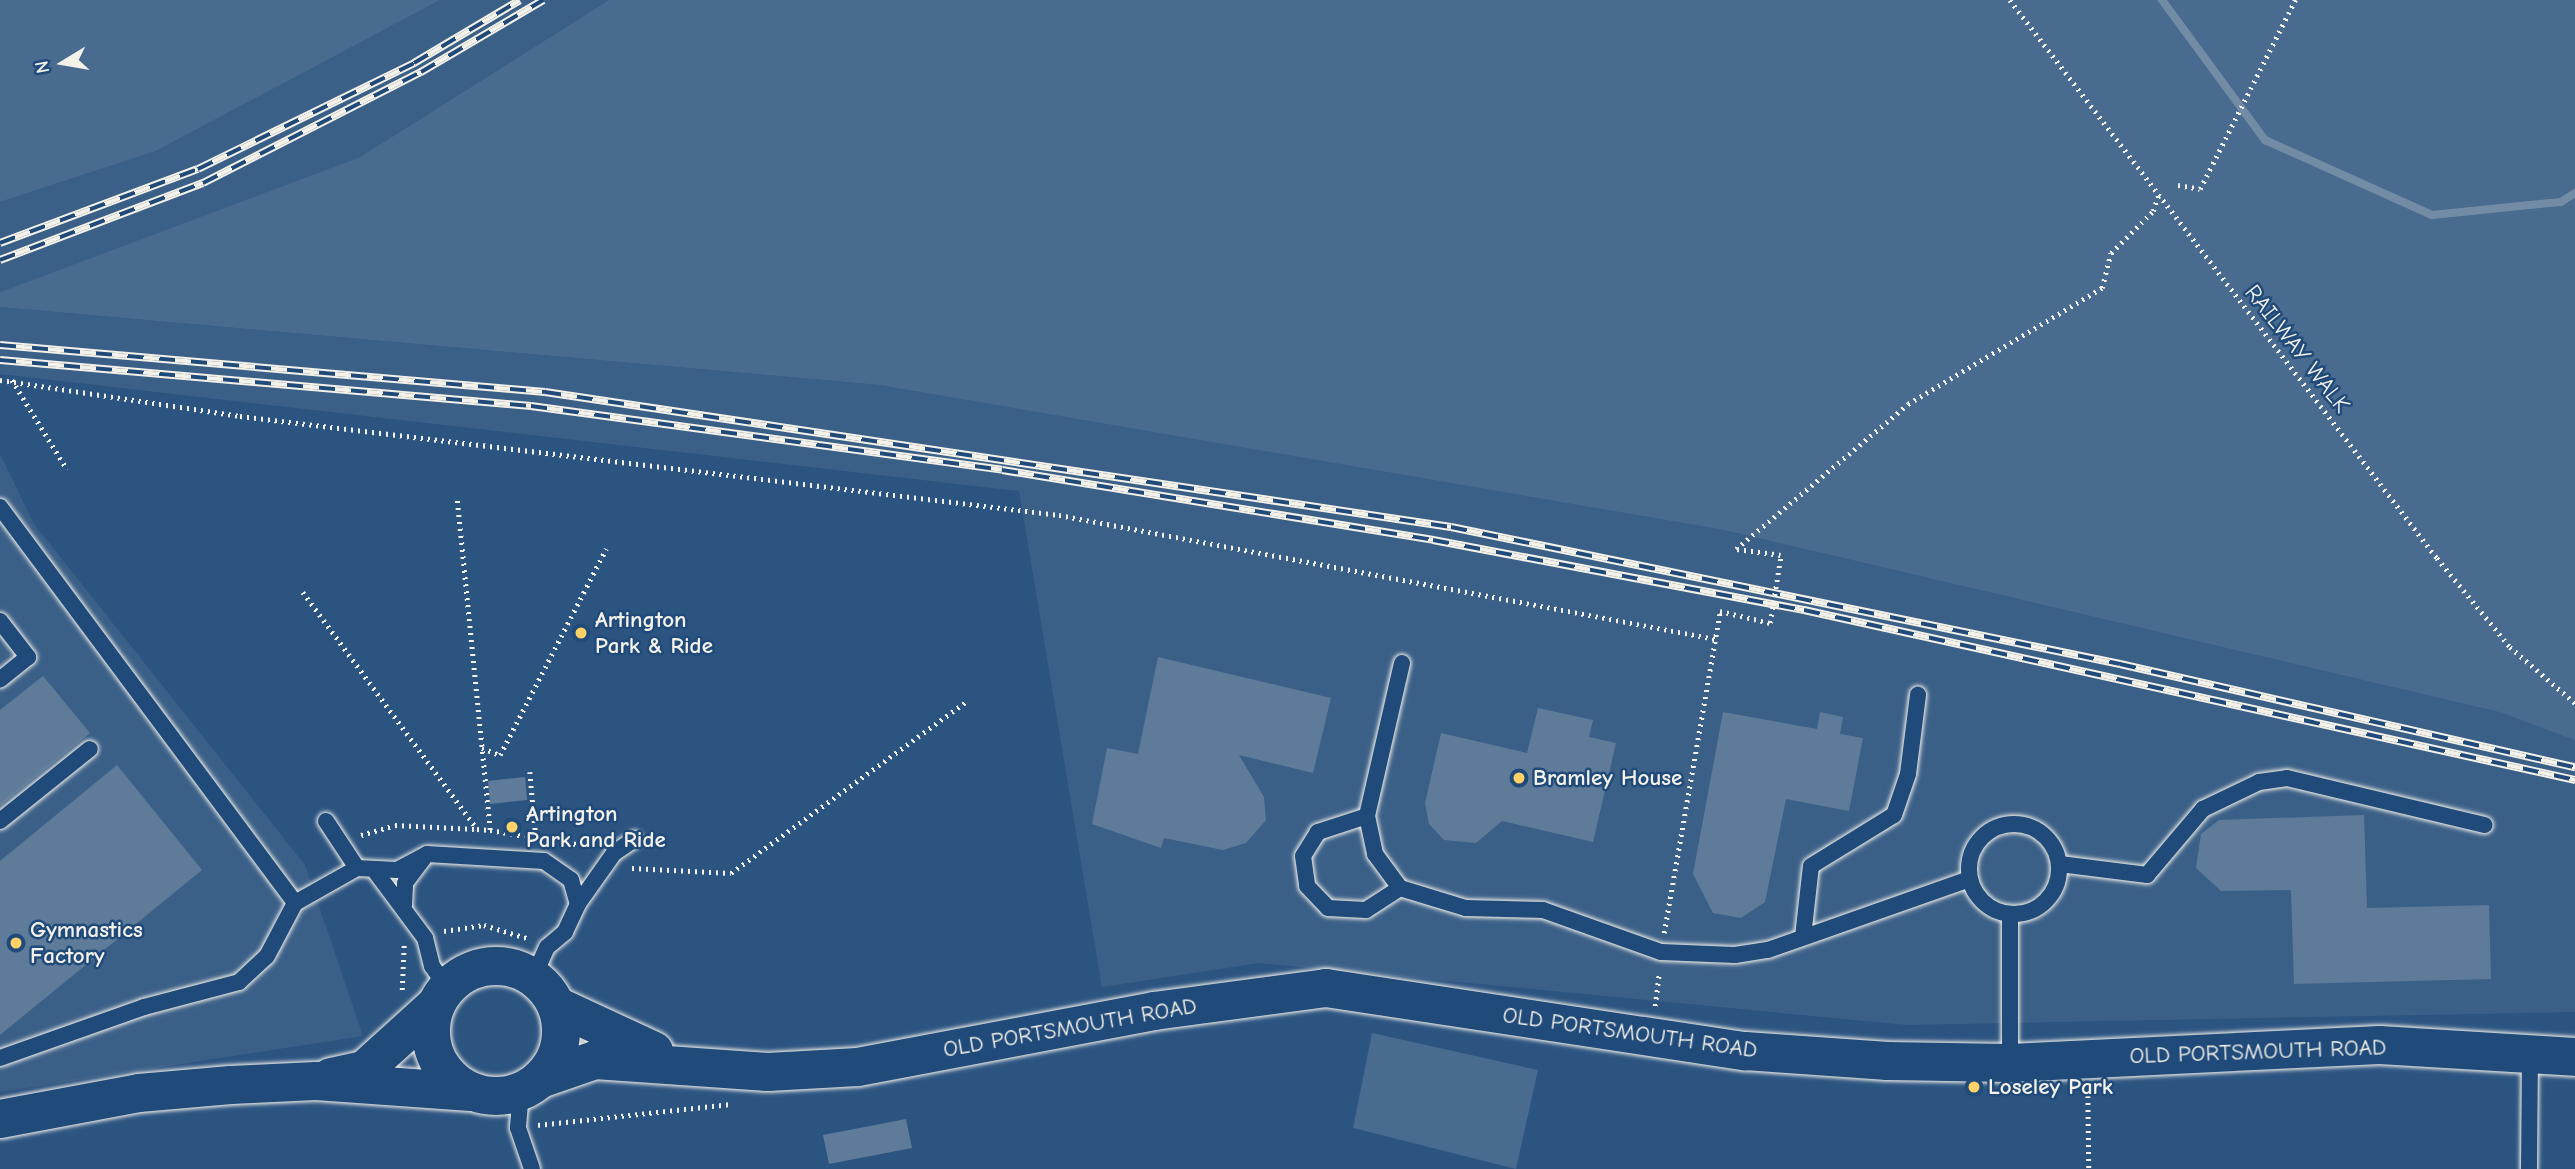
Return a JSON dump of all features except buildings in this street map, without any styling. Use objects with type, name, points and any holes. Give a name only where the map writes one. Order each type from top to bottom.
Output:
[{"type":"main road","points":[[0,1119],[139,1093],[316,1081],[471,1092],[496,1097],[532,1085],[560,1044],[550,995],[522,970],[497,965],[472,970],[364,1070],[316,1081]]},
{"type":"main road","name":"OLD PORTSMOUTH ROAD","points":[[532,1085],[595,1060],[768,1072],[858,1066],[1154,1011],[1326,988],[1652,1038],[1888,1061],[2010,1063],[2380,1045],[2530,1052],[2575,1057]]},
{"type":"main road","name":"OLD PORTSMOUTH ROAD","points":[[550,995],[606,1033],[693,1065]]},
{"type":"main road","points":[[441,996],[431,1031],[436,1056],[471,1092]]},
{"type":"lane","points":[[1,512],[295,903]]},
{"type":"lane","points":[[0,621],[28,657],[0,680]]},
{"type":"lane","points":[[1402,663],[1367,817],[1375,855],[1401,888],[1466,908],[1542,910],[1661,952],[1735,955],[1803,937],[1969,879]]},
{"type":"lane","points":[[1803,937],[1811,866],[1894,815],[1908,774],[1918,695]]},
{"type":"lane","points":[[0,821],[90,749]]},
{"type":"lane","points":[[2060,864],[2045,902],[2010,915],[1981,900],[1969,879],[1977,842],[2007,824],[2037,830],[2060,864],[2147,874],[2203,809],[2259,782],[2287,778],[2484,825]]},
{"type":"lane","points":[[1367,817],[1318,832],[1303,856],[1307,886],[1328,908],[1366,910],[1401,888]]},
{"type":"lane","points":[[326,821],[357,868]]},
{"type":"lane","points":[[550,995],[536,972],[547,947],[565,932],[578,904],[614,853],[635,839]]},
{"type":"lane","points":[[0,1058],[144,1007],[239,982],[267,956],[295,903],[357,868],[397,870],[427,854],[544,862],[571,880],[578,904]]},
{"type":"lane","points":[[404,905],[405,883],[427,854]]},
{"type":"lane","points":[[375,871],[404,905],[441,996]]},
{"type":"lane","points":[[2010,915],[2010,1063]]},
{"type":"lane","points":[[2529,1169],[2530,1052]]},
{"type":"lane","points":[[532,1085],[518,1128],[532,1169]]},
{"type":"path","name":"RAILWAY WALK","points":[[2010,0],[2437,558],[2511,647],[2575,703]]},
{"type":"path","points":[[2178,185],[2200,189],[2295,0]]},
{"type":"path","points":[[1652,1038],[1661,952],[1720,611],[1770,623],[1781,555],[1736,549],[1908,404],[2102,288],[2112,253],[2153,211],[2159,194]]},
{"type":"path","points":[[0,380],[240,416],[1059,515],[1716,639]]},
{"type":"path","points":[[12,380],[67,469]]},
{"type":"path","points":[[303,592],[477,829],[490,831],[457,499]]},
{"type":"path","points":[[482,748],[499,755],[606,549]]},
{"type":"path","points":[[625,867],[731,873],[967,701]]},
{"type":"path","points":[[530,772],[536,838]]},
{"type":"path","points":[[2087,1059],[2089,1169]]},
{"type":"shaded area","points":[[0,0],[440,0],[156,151],[0,202]]},
{"type":"shaded area","points":[[440,0],[609,0],[360,157],[0,292],[0,202],[156,151]]},
{"type":"shaded area","points":[[609,0],[2575,0],[2575,740],[2503,713],[1724,530],[879,385],[0,307],[0,292],[360,157]]},
{"type":"shaded area","points":[[0,307],[879,385],[1724,530],[2503,713],[2575,736],[2575,1012],[1907,1025],[1259,963],[1102,987],[1019,491],[0,374]]},
{"type":"shaded area","points":[[0,454],[34,524],[305,865],[363,1036],[0,1092]]},
{"type":"shaded area","points":[[1372,1033],[1538,1070],[1516,1169],[1353,1128]]},
{"type":"waterway","points":[[2162,0],[2265,140],[2432,215],[2561,202],[2575,193]]},
{"type":"railway","points":[[0,243],[198,169],[414,63],[520,0]]},
{"type":"railway","points":[[0,260],[203,183],[421,72],[543,0]]},
{"type":"railway","points":[[0,345],[545,392],[1451,527],[2120,664],[2575,767]]},
{"type":"railway","points":[[0,360],[531,406],[1002,470],[1433,540],[1804,610],[2575,780]]},
{"type":"place","name":"Artington Park & Ride","points":[[581,633]]},
{"type":"place","name":"Bramley House","points":[[1519,778]]},
{"type":"place","name":"Artington Park and Ride","points":[[512,827]]},
{"type":"place","name":"Gymnastics Factory","points":[[16,943]]},
{"type":"place","name":"Loseley Park","points":[[1974,1087]]}]
